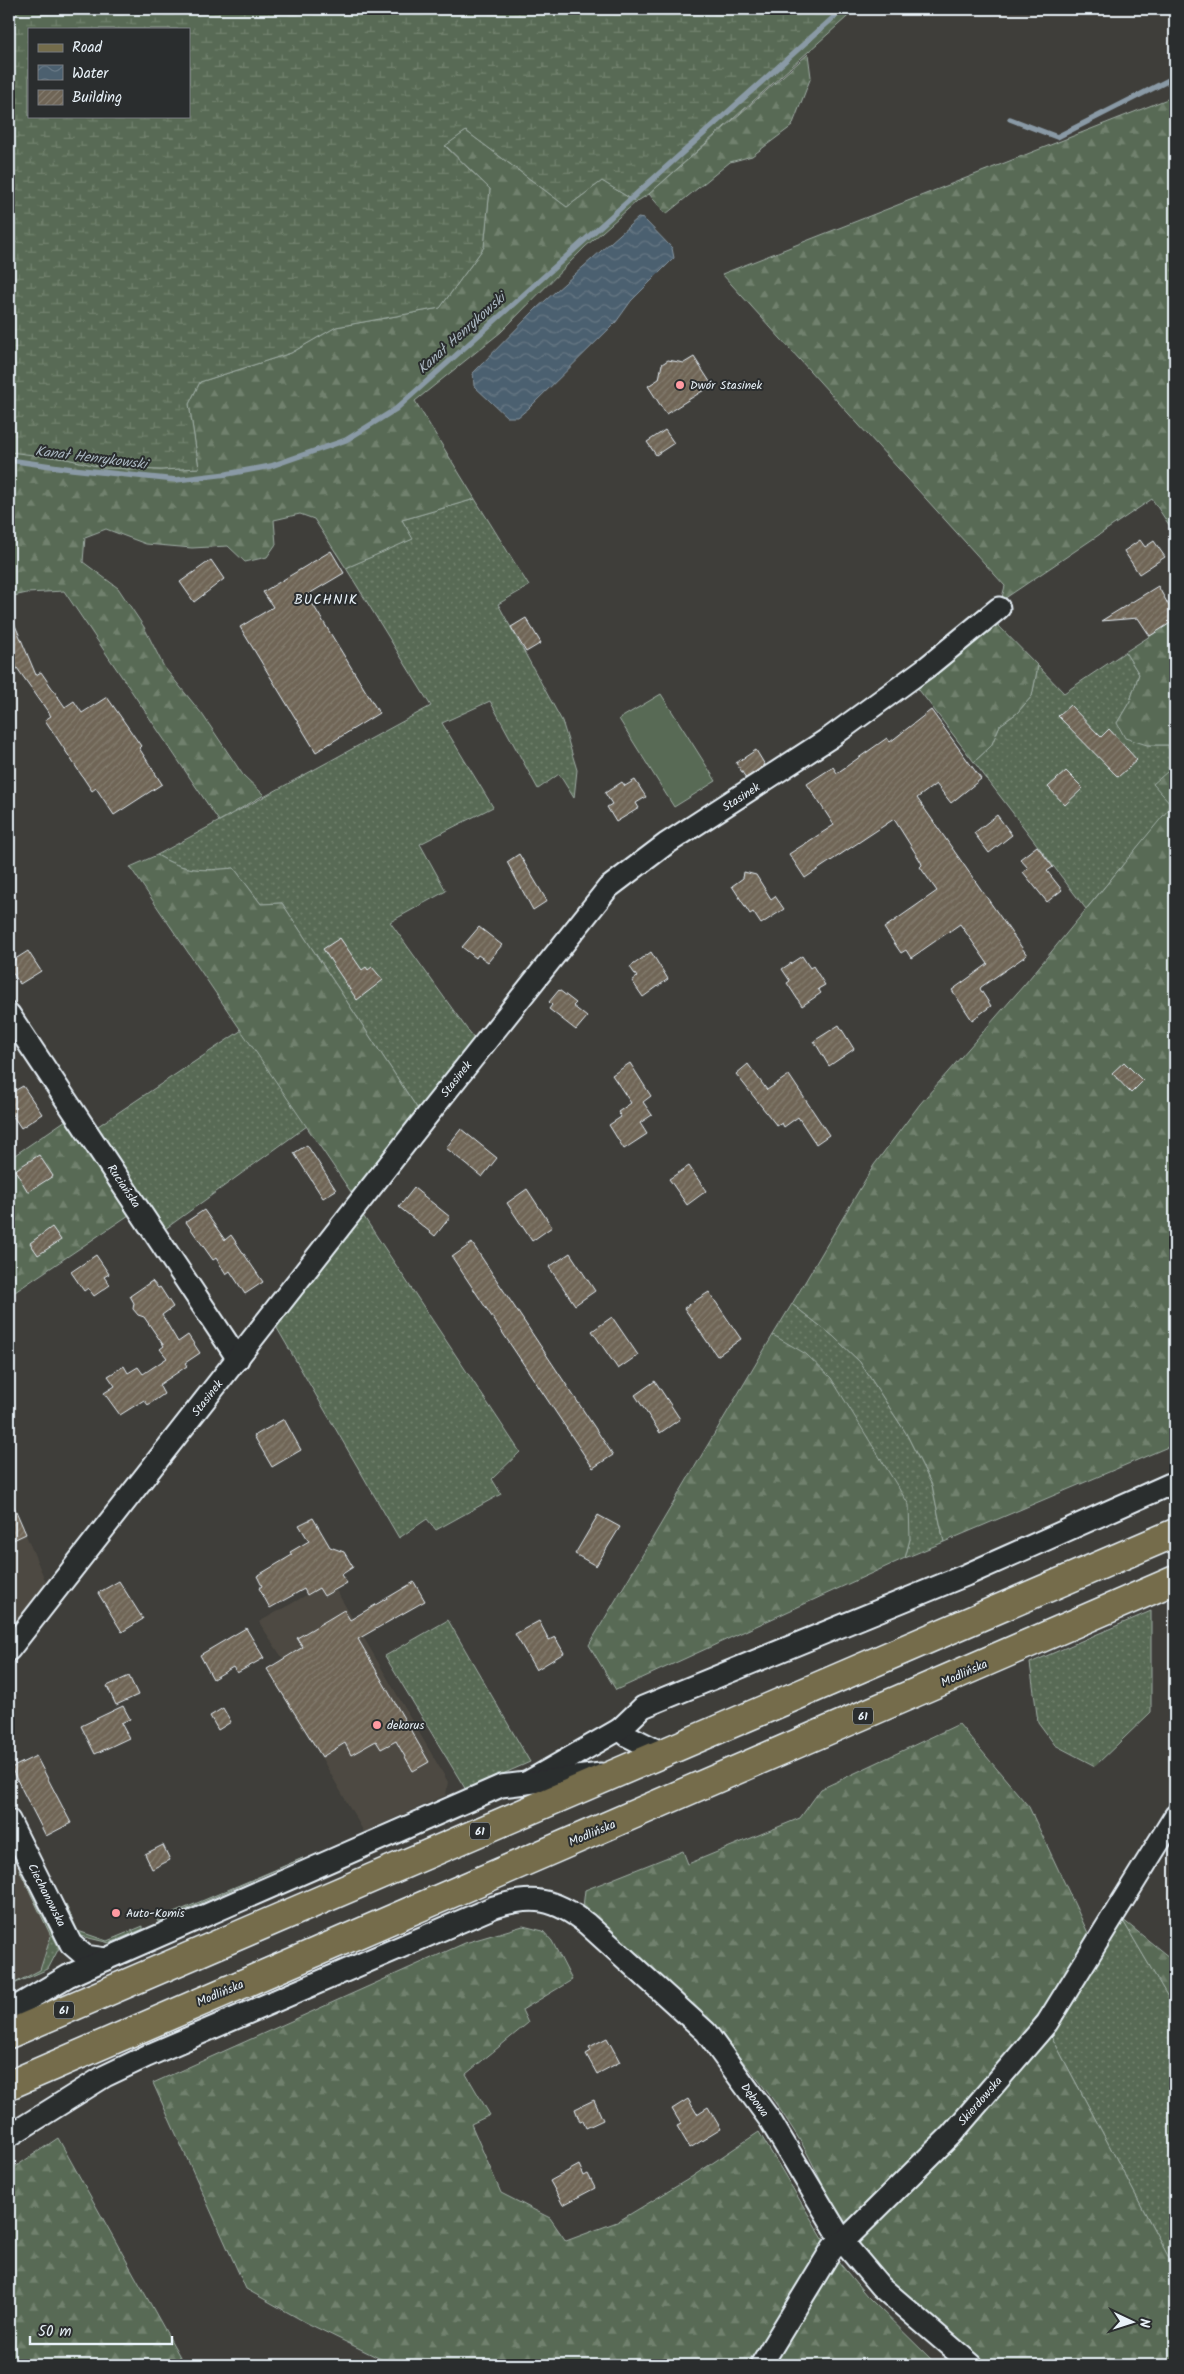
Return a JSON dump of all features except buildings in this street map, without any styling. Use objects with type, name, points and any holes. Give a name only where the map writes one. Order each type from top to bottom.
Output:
[{"type":"main road","name":"61","points":[[9,2034],[1175,1533]]},
{"type":"main road","name":"Modlińska","points":[[9,2085],[1175,1580]]},
{"type":"street","name":"Stasinek","points":[[9,1650],[430,1112],[608,888],[666,844],[838,732],[927,667],[999,608]]},
{"type":"street","name":"Ruciańska","points":[[9,1014],[238,1358]]},
{"type":"street","points":[[526,1783],[620,1729],[643,1707],[966,1575],[1175,1482]]},
{"type":"street","points":[[620,1729],[628,1736],[662,1753]]},
{"type":"street","points":[[9,2011],[68,1976],[106,1958],[494,1790],[526,1783],[618,1771]]},
{"type":"street","name":"Skierdowska","points":[[761,2365],[834,2247],[843,2242],[951,2135],[1047,2023],[1175,1816]]},
{"type":"street","name":"Ciechanowska","points":[[9,1820],[71,1944],[72,1960],[68,1976]]},
{"type":"street","name":"Dębowa","points":[[9,2136],[105,2076],[147,2056],[494,1907],[513,1901],[537,1900],[554,1903],[571,1911],[608,1942],[706,2032],[770,2120],[843,2242],[881,2286],[972,2365]]},
{"type":"street","points":[[71,1944],[85,1956],[106,1958]]},
{"type":"shaded area","points":[[9,1495],[48,1587],[9,1637]]},
{"type":"shaded area","points":[[319,1588],[324,1597],[336,1590],[448,1782],[446,1795],[364,1832],[305,1729],[303,1730],[267,1669],[283,1659],[259,1622]]},
{"type":"shaded area","points":[[9,1848],[51,1936],[40,1970],[9,1984]]},
{"type":"green space","points":[[9,9],[856,9],[649,194],[636,202],[602,181],[567,207],[466,131],[445,146],[490,189],[484,247],[440,308],[336,327],[291,353],[200,382],[189,404],[199,468],[161,470],[106,468],[67,459],[9,452]]},
{"type":"green space","points":[[808,54],[811,77],[792,126],[752,156],[730,162],[666,214],[649,194]]},
{"type":"green space","points":[[1175,96],[1175,534],[1152,499],[1001,601],[1005,586],[722,274]]},
{"type":"green space","points":[[466,131],[567,207],[602,181],[636,202],[585,247],[501,332],[415,401],[475,499],[402,520],[413,539],[346,568],[314,519],[300,514],[274,520],[276,544],[267,557],[245,562],[228,546],[192,548],[146,544],[106,529],[85,537],[83,562],[118,588],[144,627],[164,667],[202,714],[243,775],[264,795],[219,821],[64,591],[27,593],[9,597],[9,451],[67,459],[106,468],[161,470],[199,468],[189,404],[200,382],[291,353],[336,327],[440,308],[484,247],[490,189],[445,145]]},
{"type":"green space","points":[[475,499],[529,586],[498,604],[562,721],[577,770],[574,798],[559,774],[538,789],[490,701],[442,723],[493,807],[420,844],[446,891],[390,922],[474,1039],[419,1111],[282,903],[261,904],[234,868],[194,869],[176,865],[157,855],[431,706],[346,568],[412,539],[402,520]]},
{"type":"green space","points":[[1175,620],[1175,759],[1169,745],[1147,745],[1125,738],[1117,723],[1130,701],[1139,674],[1125,652]]},
{"type":"green space","points":[[995,622],[1038,666],[1032,696],[1017,713],[1000,725],[991,746],[974,762],[913,682]]},
{"type":"green space","points":[[1125,652],[1139,674],[1130,701],[1117,723],[1147,745],[1168,745],[1175,759],[1173,805],[1086,909],[974,762],[991,746],[1000,725],[1017,713],[1032,696],[1038,666],[1064,693]]},
{"type":"green space","points":[[661,694],[716,781],[674,807],[619,719]]},
{"type":"green space","points":[[1175,759],[1175,1444],[944,1542],[932,1485],[906,1433],[860,1362],[833,1336],[792,1304],[874,1165],[920,1104],[1024,985],[1172,805],[1153,784],[1174,766]]},
{"type":"green space","points":[[157,855],[176,865],[194,869],[234,868],[261,904],[282,903],[419,1111],[353,1195],[130,867]]},
{"type":"green space","points":[[242,1030],[307,1126],[165,1229],[95,1128]]},
{"type":"green space","points":[[66,1120],[129,1215],[9,1296],[9,1159]]},
{"type":"green space","points":[[362,1214],[520,1452],[492,1479],[501,1494],[436,1530],[427,1519],[399,1538],[274,1323]]},
{"type":"green space","points":[[792,1304],[833,1336],[860,1362],[906,1433],[932,1485],[944,1542],[905,1558],[910,1539],[773,1335]]},
{"type":"green space","points":[[773,1335],[806,1354],[831,1378],[909,1505],[910,1539],[905,1558],[616,1690],[589,1645]]},
{"type":"green space","points":[[1151,1611],[1151,1712],[1095,1766],[1055,1745],[1038,1722],[1030,1663]]},
{"type":"green space","points":[[448,1620],[530,1762],[466,1790],[385,1656]]},
{"type":"green space","points":[[959,1724],[1029,1807],[1088,1933],[1041,2020],[989,2082],[844,2230],[809,2157],[774,2101],[725,2041],[671,1985],[583,1907],[585,1890],[683,1851],[688,1864],[800,1818],[821,1789]]},
{"type":"green space","points":[[303,1858],[158,1922],[157,1920]]},
{"type":"green space","points":[[19,1869],[59,1948],[48,1969],[9,1986],[40,1970],[51,1936]]},
{"type":"green space","points":[[66,1905],[78,1931],[107,1941],[143,1926],[143,1929],[110,1943],[76,1935],[62,1907]]},
{"type":"green space","points":[[1122,1919],[1175,2009],[1175,2255],[1169,2258],[1048,2030]]},
{"type":"green space","points":[[1122,1919],[1175,1962],[1175,2009]]},
{"type":"green space","points":[[523,1926],[543,1931],[552,1941],[572,1980],[522,2010],[528,2023],[466,2074],[490,2115],[471,2124],[501,2193],[550,2218],[566,2241],[617,2222],[687,2180],[759,2132],[826,2244],[748,2365],[393,2365],[305,2322],[246,2289],[153,2083],[465,1943]]},
{"type":"green space","points":[[1048,2030],[1169,2258],[1175,2255],[1175,2365],[983,2365],[885,2282],[851,2239]]},
{"type":"green space","points":[[58,2138],[186,2365],[9,2365],[9,2171]]},
{"type":"green space","points":[[837,2260],[867,2296],[937,2365],[771,2365]]},
{"type":"water","points":[[638,218],[644,219],[672,248],[674,258],[631,301],[616,322],[529,408],[518,417],[507,417],[474,386],[473,373],[537,308]]},
{"type":"waterway","name":"Kanał Henrykowski","points":[[9,460],[176,480],[271,466],[346,440],[396,409],[843,9]]},
{"type":"waterway","points":[[1010,119],[1057,137],[1175,77]]},
{"type":"place","name":"Dwór Stasinek","points":[[680,385]]},
{"type":"place","name":"dekorus","points":[[377,1725]]},
{"type":"place","name":"Auto-Komis","points":[[116,1913]]},
{"type":"district","name":"BUCHNIK","points":[[326,599]]}]
